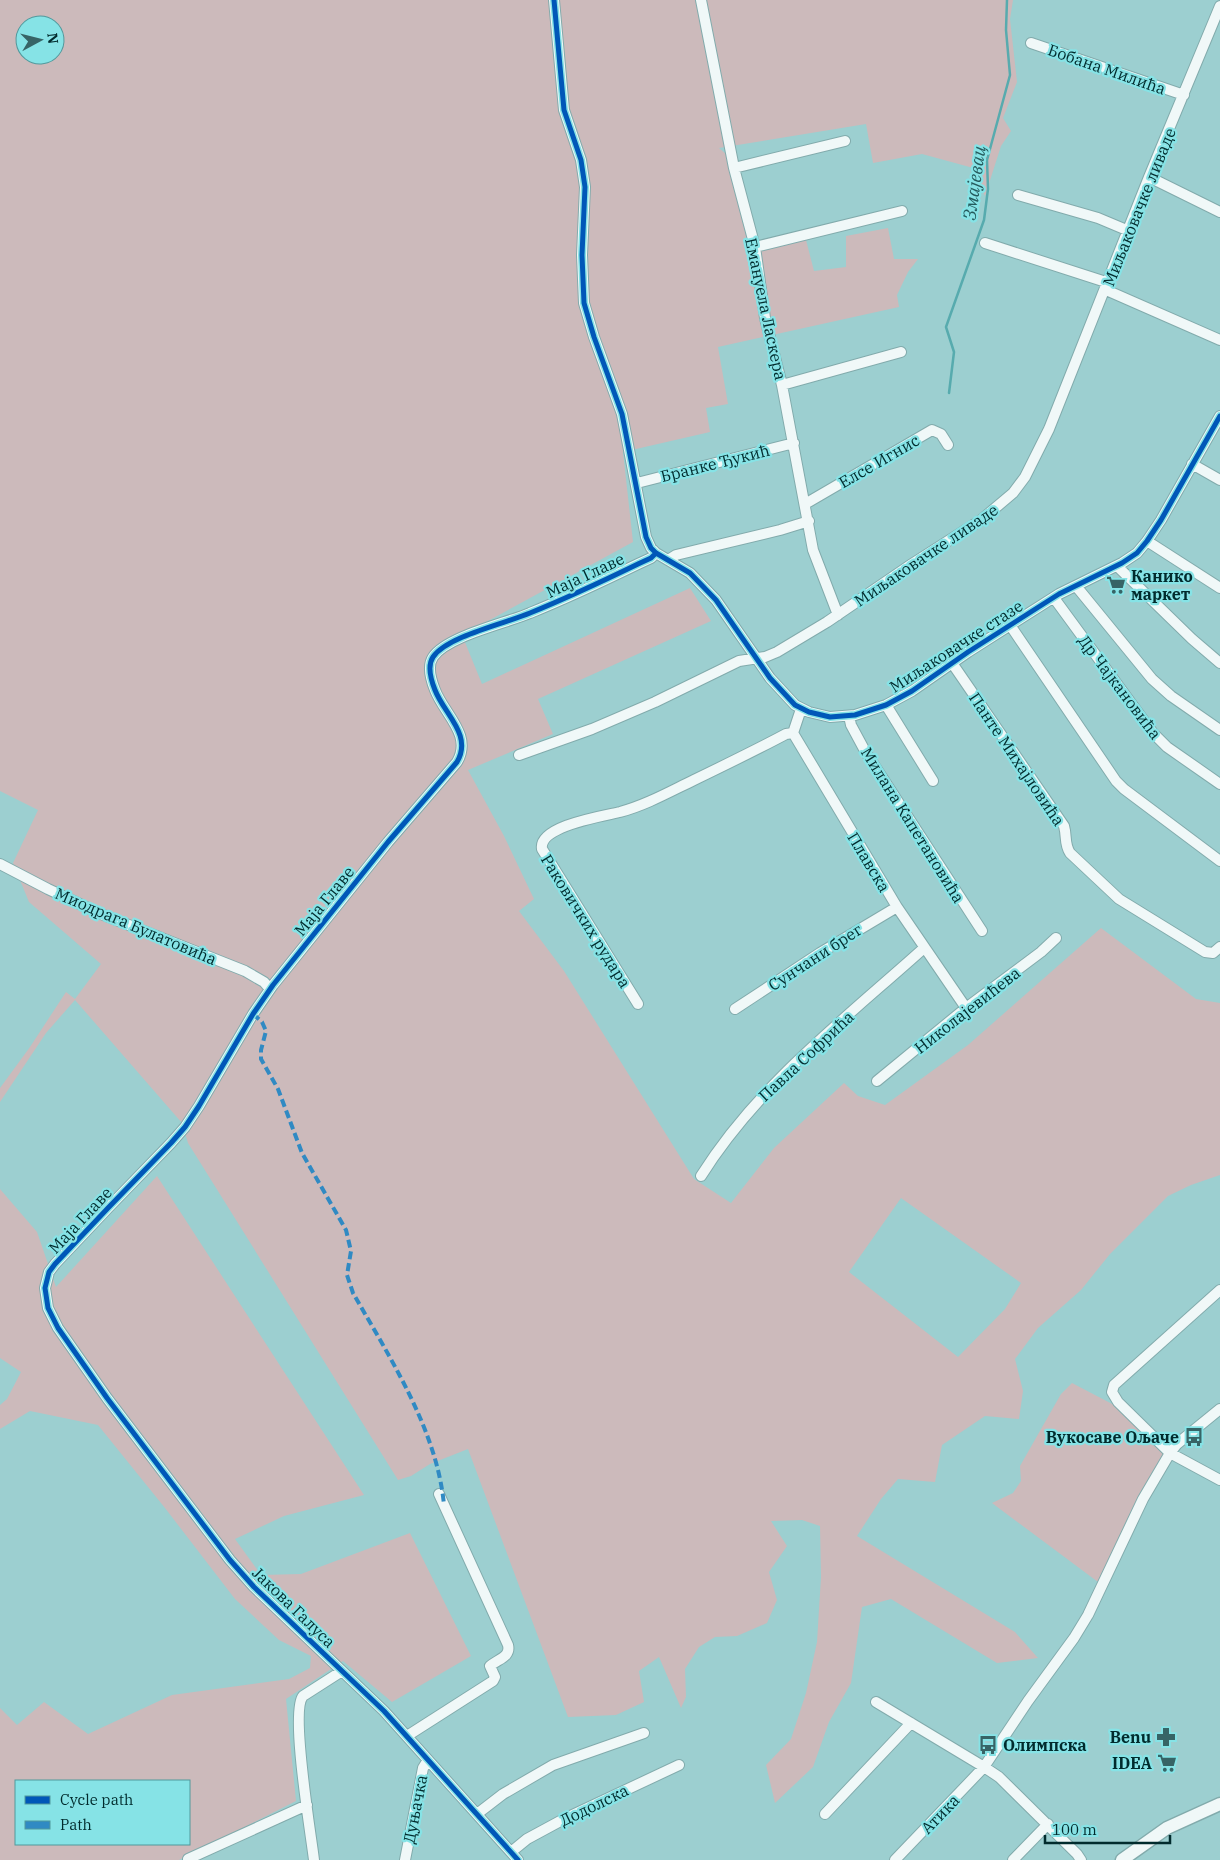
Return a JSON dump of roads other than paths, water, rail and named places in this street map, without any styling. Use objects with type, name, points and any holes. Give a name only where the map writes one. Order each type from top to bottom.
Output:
[{"type":"main road","points":[[1122,1860],[1167,1828],[1220,1804]]},
{"type":"street","points":[[554,0],[564,110],[581,160],[585,180],[586,197],[582,255],[584,303],[594,337],[619,403],[637,483],[645,533],[651,548],[656,553]]},
{"type":"street","name":"Емануела Ласкера","points":[[701,0],[734,168],[755,247],[765,318],[782,385],[816,558],[838,615]]},
{"type":"street","name":"Миљаковачке ливаде","points":[[519,754],[584,732],[646,706],[739,660],[765,657],[777,652],[838,615],[904,569],[981,520],[1013,493],[1025,477],[1049,429],[1149,177],[1220,6]]},
{"type":"street","name":"Бобана Милића","points":[[1031,43],[1184,95]]},
{"type":"street","points":[[734,168],[845,141]]},
{"type":"street","points":[[1149,177],[1220,212]]},
{"type":"street","points":[[1018,195],[1098,218],[1129,231]]},
{"type":"street","points":[[755,247],[902,211]]},
{"type":"street","points":[[985,243],[1107,286],[1220,340]]},
{"type":"street","points":[[782,385],[901,352]]},
{"type":"street","name":"Миљаковачке стазе","points":[[656,553],[690,573],[716,600],[755,658],[779,689],[802,709],[830,716],[849,716],[886,705],[912,691],[1010,625],[1054,598],[1117,566],[1136,553],[1147,541],[1220,416]]},
{"type":"street","name":"Елсе Игнис","points":[[805,504],[932,430],[941,434],[948,445]]},
{"type":"street","name":"Бранке Ђукић","points":[[637,483],[794,443]]},
{"type":"street","points":[[1192,464],[1220,480]]},
{"type":"street","points":[[668,560],[676,555],[780,530],[809,521]]},
{"type":"street","points":[[1147,541],[1220,588]]},
{"type":"street","name":"Маја Главе","points":[[76,1353],[58,1328],[48,1308],[45,1288],[49,1272],[108,1208],[166,1150],[185,1127],[226,1057],[270,989],[388,842],[460,758],[463,746],[461,736],[436,693],[431,677],[431,662],[437,653],[451,643],[466,636],[529,614],[648,560],[656,553]]},
{"type":"street","points":[[1117,566],[1192,639],[1220,662]]},
{"type":"street","points":[[1076,586],[1152,680],[1171,696],[1220,730]]},
{"type":"street","name":"Др Чајкановића","points":[[1054,598],[1153,733],[1167,747],[1220,784]]},
{"type":"street","points":[[1010,625],[1116,781],[1220,861]]},
{"type":"street","name":"Панте Михајловића","points":[[952,663],[1064,826],[1066,845],[1070,853],[1111,893],[1130,907],[1204,952],[1213,953],[1220,947]]},
{"type":"street","points":[[886,705],[933,781]]},
{"type":"street","points":[[793,733],[802,709]]},
{"type":"street","name":"Милана Капетановића","points":[[849,716],[851,724],[865,751],[982,931]]},
{"type":"street","name":"Плавска","points":[[793,733],[897,907],[966,1008]]},
{"type":"street","name":"Раковичких рудара","points":[[638,1004],[542,849],[542,841],[545,837],[568,826],[623,811],[669,794],[786,734],[793,733]]},
{"type":"street","name":"Миодрага Булатовића","points":[[0,864],[101,914],[252,975],[270,989]]},
{"type":"street","name":"Сунчани брег","points":[[735,1009],[820,953],[897,907]]},
{"type":"street","name":"Николајевићева","points":[[877,1081],[966,1008],[1041,952],[1056,938]]},
{"type":"street","name":"Павла Софрића","points":[[701,1176],[734,1127],[773,1084],[924,948]]},
{"type":"street","points":[[1220,1290],[1114,1385],[1112,1392],[1118,1402],[1170,1452],[1220,1480]]},
{"type":"street","name":"Јакова Галуса","points":[[76,1353],[107,1398],[233,1564],[254,1587],[377,1704],[515,1856]]},
{"type":"street","points":[[984,1767],[1028,1700],[1074,1638],[1088,1615],[1143,1498],[1170,1452],[1177,1444],[1220,1409]]},
{"type":"street","points":[[407,1736],[493,1681],[496,1676],[490,1668],[491,1664],[508,1654],[509,1651],[508,1645],[439,1494]]},
{"type":"street","points":[[314,1860],[298,1727],[301,1699],[342,1671]]},
{"type":"street","points":[[876,1702],[984,1767],[1010,1787],[1083,1859]]},
{"type":"street","points":[[825,1814],[911,1723]]},
{"type":"street","points":[[477,1814],[503,1794],[553,1765],[644,1733]]},
{"type":"street","name":"Дуњачка","points":[[406,1860],[423,1768],[428,1760]]},
{"type":"street","name":"Додолска","points":[[515,1856],[527,1839],[564,1819],[679,1765]]},
{"type":"street","name":"Атика","points":[[895,1860],[984,1767]]},
{"type":"street","points":[[188,1859],[307,1805]]},
{"type":"street","points":[[1013,1860],[1048,1824]]},
{"type":"waterway","name":"Змајевац","points":[[949,393],[954,352],[946,327],[984,220],[988,189],[987,160],[1010,75],[1006,30],[1007,0]]},
{"type":"place","name":"Канико маркет","points":[[1116,585]]},
{"type":"place","name":"Вукосаве Ољаче","points":[[1194,1437]]},
{"type":"place","name":"Benu","points":[[1166,1737]]},
{"type":"place","name":"Олимпска","points":[[988,1745]]},
{"type":"place","name":"IDEA","points":[[1167,1763]]}]
